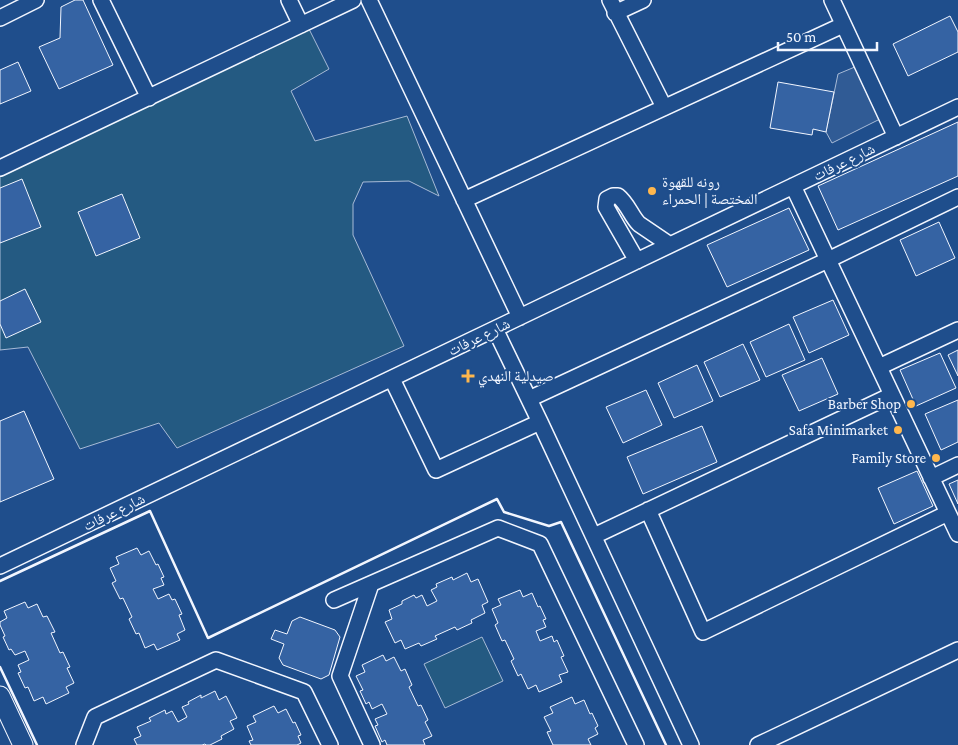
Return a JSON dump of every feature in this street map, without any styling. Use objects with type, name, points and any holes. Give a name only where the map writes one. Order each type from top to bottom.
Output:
[{"type":"main road","points":[[0,696],[23,745]]},
{"type":"street","points":[[0,18],[36,0]]},
{"type":"street","points":[[101,0],[148,98]]},
{"type":"street","points":[[289,0],[301,25]]},
{"type":"street","points":[[0,168],[353,0]]},
{"type":"street","points":[[370,0],[520,317]]},
{"type":"street","points":[[643,0],[612,6],[664,108]]},
{"type":"street","points":[[832,0],[896,137]]},
{"type":"street","points":[[464,200],[843,25]]},
{"type":"street","name":"شارع عرفات","points":[[0,566],[958,108]]},
{"type":"street","points":[[793,186],[958,534]]},
{"type":"street","points":[[637,262],[606,207],[607,199],[618,196],[622,199],[635,221],[670,245]]},
{"type":"street","points":[[529,399],[828,260],[958,197]]},
{"type":"street","points":[[622,235],[639,224]]},
{"type":"street","points":[[495,329],[692,745]]},
{"type":"street","points":[[879,367],[958,330]]},
{"type":"street","points":[[392,379],[436,470],[540,422]]},
{"type":"street","points":[[594,536],[892,394]]},
{"type":"street","points":[[932,478],[958,465]]},
{"type":"street","points":[[648,510],[703,632],[948,513]]},
{"type":"street","points":[[334,600],[498,528],[540,544],[636,745]]},
{"type":"street","points":[[372,584],[340,676],[372,745]]},
{"type":"street","points":[[758,745],[958,650]]},
{"type":"street","points":[[84,745],[95,717],[216,660],[304,692],[330,745]]},
{"type":"shaded area","points":[[306,23],[329,69],[291,91],[315,141],[407,116],[439,196],[409,181],[363,182],[353,204],[353,235],[404,346],[177,448],[159,423],[80,449],[28,347],[0,350],[0,173]]},
{"type":"shaded area","points":[[862,64],[886,116],[832,143],[826,132],[838,74]]},
{"type":"shaded area","points":[[482,637],[503,681],[445,708],[424,664]]},
{"type":"building","points":[[75,0],[83,0],[113,65],[59,89],[39,47],[60,38],[61,7]]},
{"type":"building","points":[[950,16],[958,32],[958,52],[908,76],[893,44]]},
{"type":"building","points":[[18,62],[31,91],[0,104],[0,70]]},
{"type":"building","points":[[778,82],[834,92],[826,132],[813,129],[812,135],[770,128]]},
{"type":"building","points":[[958,122],[958,176],[838,230],[818,186]]},
{"type":"building","points":[[22,179],[41,227],[0,243],[0,188]]},
{"type":"building","points":[[122,194],[140,238],[96,256],[78,212]]},
{"type":"building","points":[[789,208],[809,250],[727,287],[707,245]]},
{"type":"building","points":[[939,222],[955,258],[916,276],[900,240]]},
{"type":"building","points":[[25,289],[41,322],[6,338],[0,324],[0,301]]},
{"type":"building","points":[[833,300],[849,335],[809,353],[793,317]]},
{"type":"building","points":[[789,324],[805,360],[766,377],[750,342]]},
{"type":"building","points":[[743,344],[760,380],[720,397],[704,362]]},
{"type":"building","points":[[958,350],[958,376],[948,355]]},
{"type":"building","points":[[940,353],[956,388],[916,406],[900,370]]},
{"type":"building","points":[[822,358],[838,394],[799,411],[782,375]]},
{"type":"building","points":[[697,365],[713,401],[674,418],[658,383]]},
{"type":"building","points":[[646,390],[662,425],[623,443],[606,407]]},
{"type":"building","points":[[958,400],[958,442],[941,450],[925,414]]},
{"type":"building","points":[[24,411],[54,479],[0,502],[0,421]]},
{"type":"building","points":[[702,426],[717,462],[643,494],[627,457]]},
{"type":"building","points":[[917,471],[933,506],[894,524],[878,488]]},
{"type":"building","points":[[958,480],[958,504],[949,484]]},
{"type":"building","points":[[137,548],[141,555],[149,551],[164,577],[161,578],[164,585],[153,589],[158,599],[169,594],[172,600],[175,599],[182,614],[179,615],[185,630],[177,634],[180,640],[157,650],[154,644],[145,648],[139,633],[136,634],[129,619],[132,617],[123,598],[120,599],[112,583],[116,581],[110,568],[119,564],[116,557]]},
{"type":"building","points":[[467,573],[471,582],[478,579],[488,602],[482,605],[485,613],[471,620],[472,623],[457,630],[455,627],[435,636],[437,639],[421,646],[419,643],[405,649],[401,640],[395,643],[385,622],[392,619],[389,610],[402,604],[402,601],[414,595],[416,598],[422,595],[427,606],[437,601],[431,590],[437,587],[436,584],[452,577],[453,580]]},
{"type":"building","points":[[520,590],[523,597],[532,593],[538,607],[540,606],[546,619],[543,620],[546,627],[536,631],[540,641],[552,636],[554,642],[557,640],[564,656],[561,657],[568,672],[559,675],[562,682],[539,692],[536,685],[528,689],[521,674],[518,676],[511,661],[514,659],[505,640],[502,641],[495,625],[498,623],[492,609],[501,605],[498,599]]},
{"type":"building","points":[[25,602],[28,608],[37,604],[43,617],[47,616],[55,632],[51,633],[60,653],[63,652],[70,667],[67,668],[74,683],[66,687],[69,693],[46,704],[43,697],[34,701],[28,687],[25,688],[18,673],[21,672],[18,665],[29,660],[25,651],[15,655],[11,649],[9,650],[0,625],[0,622],[7,618],[4,611]]},
{"type":"building","points":[[300,617],[335,630],[340,637],[329,675],[321,679],[283,665],[279,658],[284,644],[271,639],[275,630],[287,634],[292,621]]},
{"type":"building","points":[[383,655],[386,661],[394,657],[401,671],[405,669],[412,685],[409,687],[418,706],[421,705],[428,720],[425,722],[432,736],[423,740],[425,745],[387,745],[385,740],[382,742],[375,726],[378,725],[375,719],[387,714],[382,704],[372,709],[369,702],[366,704],[360,691],[363,690],[356,676],[365,672],[362,665]]},
{"type":"building","points":[[215,691],[219,700],[226,696],[237,718],[230,721],[234,729],[221,736],[222,739],[210,745],[137,745],[134,739],[141,736],[137,727],[151,721],[149,718],[165,710],[166,714],[172,711],[178,722],[187,717],[182,707],[201,695],[201,698]]},
{"type":"building","points":[[572,697],[575,704],[584,700],[598,726],[595,728],[598,734],[588,739],[591,745],[553,745],[547,732],[551,731],[544,717],[553,713],[550,707]]},
{"type":"building","points":[[274,706],[278,713],[286,709],[301,735],[298,736],[301,743],[297,745],[251,745],[249,741],[253,740],[247,726],[256,722],[253,716]]},
{"type":"wall","points":[[0,581],[150,511],[208,638],[497,499],[504,512],[549,526],[561,522],[666,745]]},
{"type":"wall","points":[[0,667],[37,745]]},
{"type":"place","name":"رونه للقهوة المختصة | الحمراء","points":[[652,191]]},
{"type":"place","name":"صيدلية النهدي","points":[[468,376]]},
{"type":"place","name":"Barber Shop","points":[[911,404]]},
{"type":"place","name":"Safa Minimarket","points":[[898,430]]},
{"type":"place","name":"Family Store","points":[[936,458]]}]
